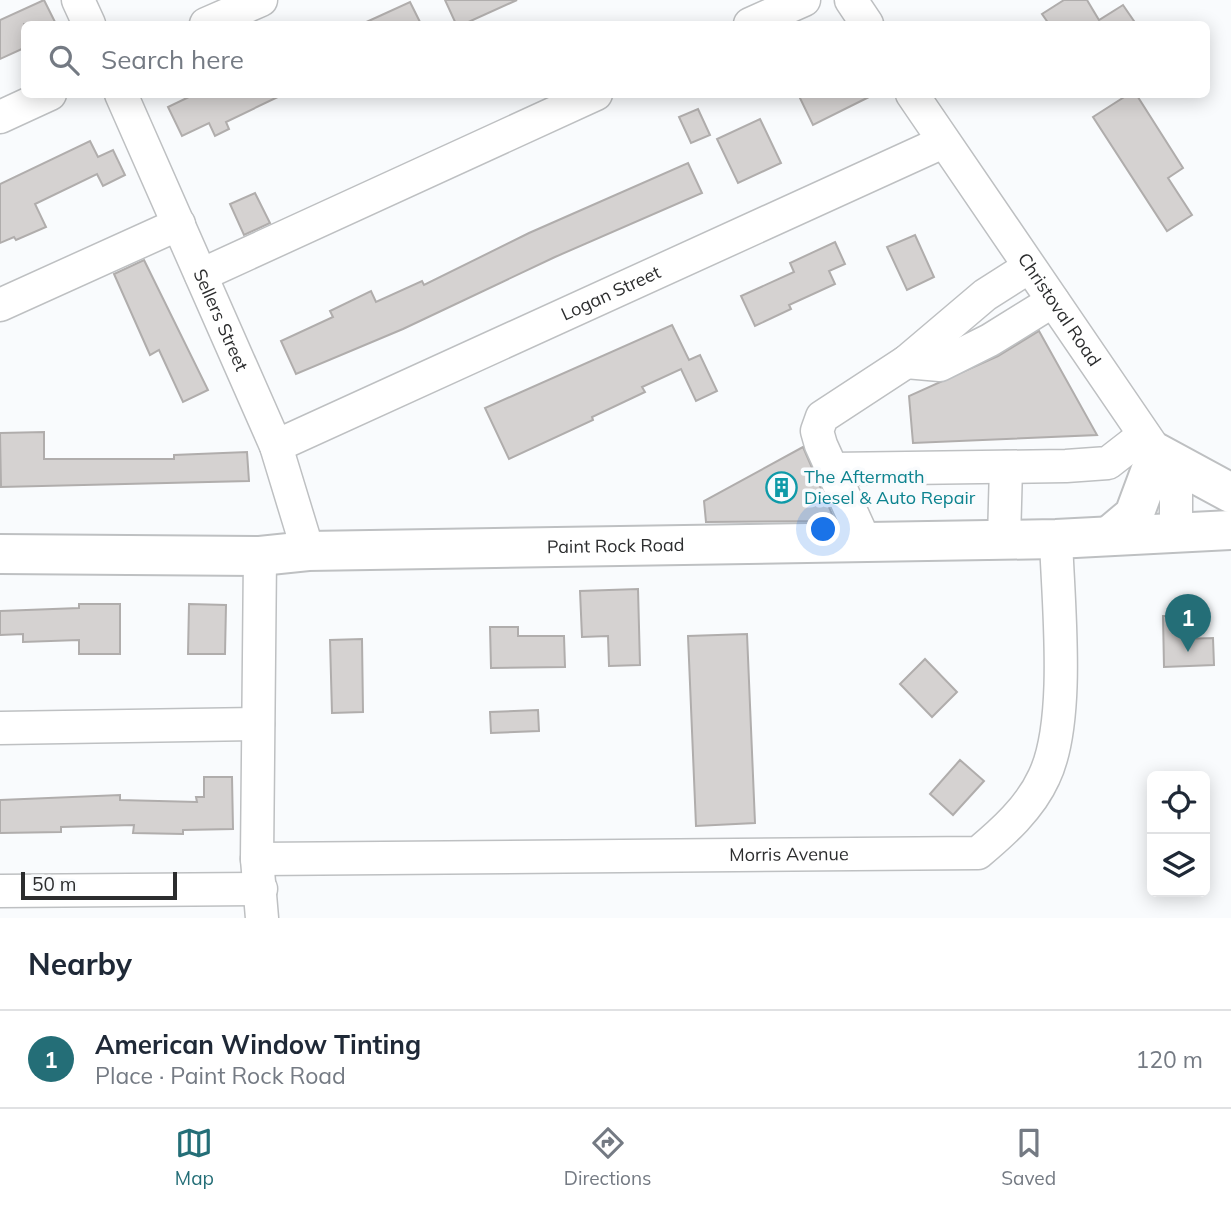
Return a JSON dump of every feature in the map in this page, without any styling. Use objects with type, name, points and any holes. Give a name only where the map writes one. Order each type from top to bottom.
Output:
[{"type":"main road","points":[[1109,536],[1134,515],[1151,444],[1231,493]]},
{"type":"main road","name":"Paint Rock Road","points":[[0,554],[260,556],[308,551],[1056,539],[1231,530]]},
{"type":"street","points":[[78,0],[88,21]]},
{"type":"street","points":[[213,21],[261,0]]},
{"type":"street","points":[[757,21],[804,0]]},
{"type":"street","points":[[851,0],[865,21]]},
{"type":"street","points":[[0,117],[41,98]]},
{"type":"street","name":"Sellers Street","points":[[123,98],[276,446],[308,551]]},
{"type":"street","points":[[201,275],[587,98]]},
{"type":"street","name":"Christoval Road","points":[[915,98],[1151,444],[1177,491],[1175,533]]},
{"type":"street","name":"Logan Street","points":[[276,446],[943,142]]},
{"type":"street","points":[[0,305],[179,224]]},
{"type":"street","points":[[865,542],[817,431],[822,417],[906,362],[985,295],[1029,267]]},
{"type":"street","points":[[906,362],[940,365],[990,340],[1053,301]]},
{"type":"street","points":[[832,469],[1108,463],[1151,444]]},
{"type":"street","points":[[1004,540],[1006,467]]},
{"type":"street","name":"Morris Avenue","points":[[0,891],[114,904],[260,889],[978,853],[1012,823],[1044,777],[1054,739],[1060,714],[1056,539]]},
{"type":"street","points":[[260,556],[260,889]]},
{"type":"street","points":[[0,728],[258,724]]},
{"type":"building","points":[[44,0],[54,21],[21,21],[21,49],[0,59],[0,20]]},
{"type":"building","points":[[445,0],[517,0],[471,21],[455,21]]},
{"type":"building","points":[[1064,0],[1087,0],[1099,20],[1123,5],[1134,21],[1047,21],[1042,14]]},
{"type":"building","points":[[410,2],[420,21],[369,21]]},
{"type":"building","points":[[187,98],[276,98],[226,122],[229,129],[215,136],[209,123],[182,136],[168,107]]},
{"type":"building","points":[[800,98],[867,98],[813,125]]},
{"type":"building","points":[[1123,98],[1139,98],[1183,168],[1168,178],[1192,215],[1167,231],[1093,117]]},
{"type":"building","points":[[698,109],[710,135],[691,143],[679,117]]},
{"type":"building","points":[[760,119],[781,163],[738,183],[717,139]]},
{"type":"building","points":[[90,141],[98,157],[113,150],[125,175],[103,186],[97,174],[35,204],[46,227],[16,240],[14,237],[0,243],[0,184]]},
{"type":"building","points":[[688,163],[702,193],[555,257],[403,329],[296,374],[281,341],[333,317],[330,311],[371,291],[376,302],[422,281],[424,285],[529,233]]},
{"type":"building","points":[[255,193],[270,223],[244,235],[230,204]]},
{"type":"building","points":[[915,235],[934,277],[907,290],[887,247]]},
{"type":"building","points":[[835,242],[845,264],[829,271],[835,284],[789,305],[791,309],[755,326],[741,296],[794,272],[790,263]]},
{"type":"building","points":[[144,260],[208,390],[183,402],[159,350],[150,355],[114,274]]},
{"type":"building","points":[[672,325],[689,360],[700,355],[717,391],[696,401],[681,369],[642,387],[645,392],[592,417],[593,420],[509,459],[485,408]]},
{"type":"building","points":[[1039,331],[1097,435],[913,443],[909,396],[998,356]]},
{"type":"building","points":[[44,432],[44,459],[174,459],[174,455],[247,452],[249,481],[1,487],[0,433]]},
{"type":"building","name":"The Aftermath Diesel & Auto Repair","points":[[803,447],[835,521],[706,522],[704,501]]},
{"type":"building","points":[[638,589],[640,665],[609,666],[608,636],[582,637],[580,591]]},
{"type":"building","points":[[79,604],[120,604],[120,654],[79,654],[79,640],[23,642],[23,634],[0,635],[0,611],[79,608]]},
{"type":"building","points":[[189,604],[226,605],[225,654],[188,654]]},
{"type":"building","points":[[1163,616],[1181,616],[1182,639],[1213,638],[1214,665],[1164,667]]},
{"type":"building","points":[[490,627],[518,627],[518,636],[564,636],[565,667],[491,668]]},
{"type":"building","points":[[747,634],[755,823],[696,826],[688,636]]},
{"type":"building","points":[[362,639],[363,712],[332,713],[330,640]]},
{"type":"building","points":[[925,659],[957,692],[932,717],[900,684]]},
{"type":"building","points":[[538,710],[539,731],[491,733],[490,712]]},
{"type":"building","points":[[960,760],[984,781],[953,815],[930,794]]},
{"type":"building","points":[[204,777],[232,777],[233,829],[183,830],[183,834],[133,833],[134,825],[61,827],[61,832],[0,833],[0,800],[120,795],[120,800],[197,802],[196,797],[204,797]]},
{"type":"place","name":"The Aftermath Diesel & Auto Repair","points":[[781,487]]},
{"type":"place","name":"American Window Tinting","points":[[1188,652]]}]
